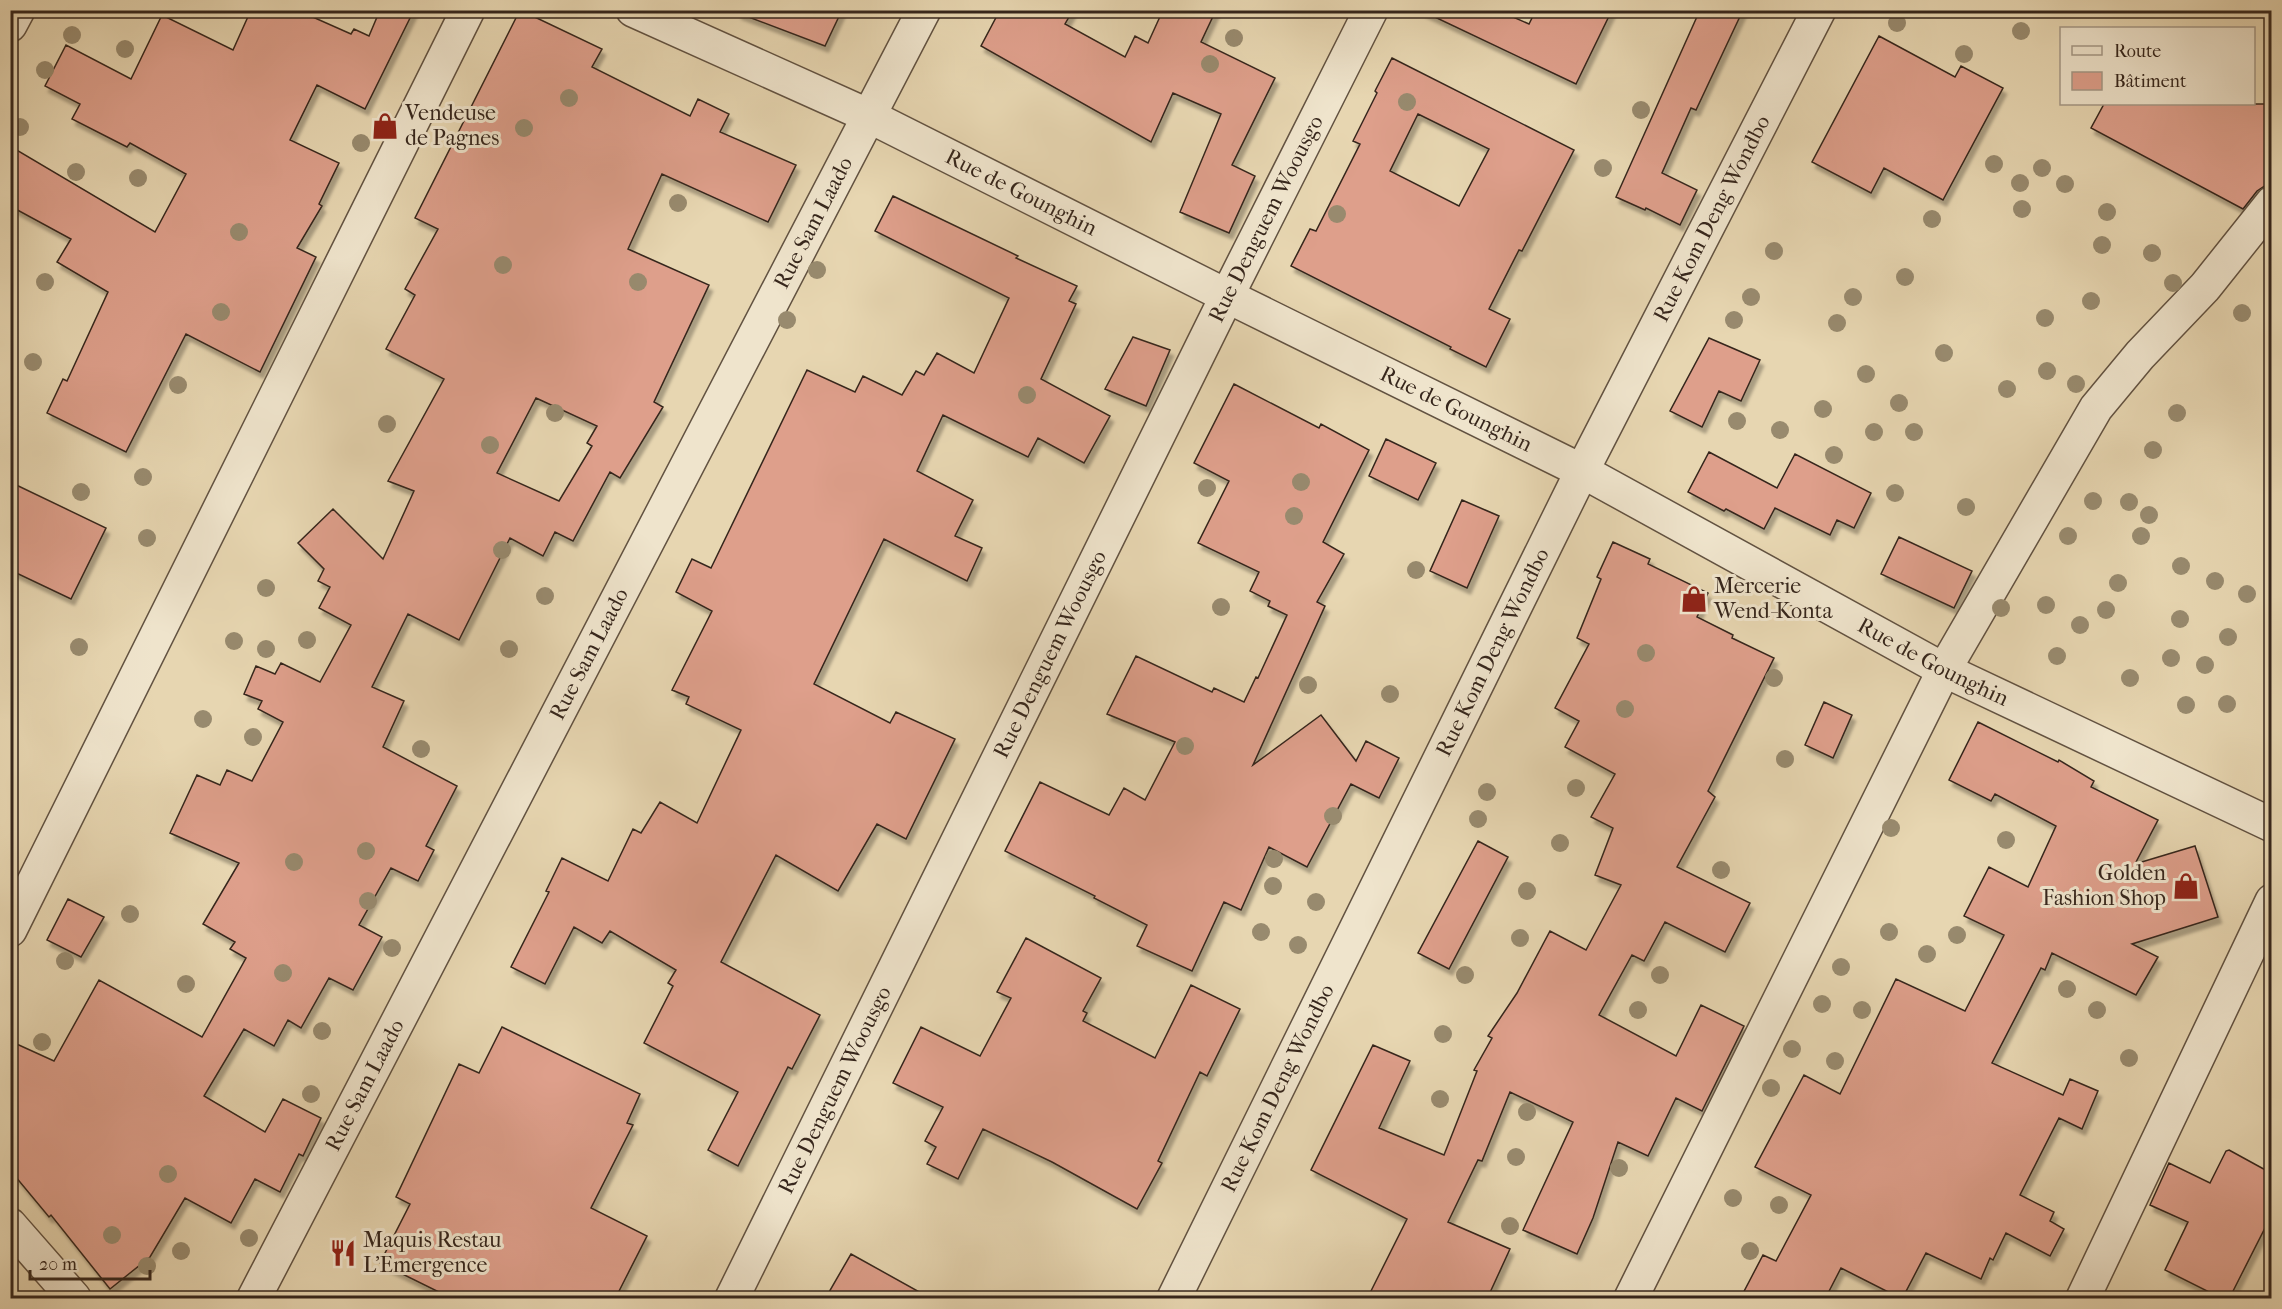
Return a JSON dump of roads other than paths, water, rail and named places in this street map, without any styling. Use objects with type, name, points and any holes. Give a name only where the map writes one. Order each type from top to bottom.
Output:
[{"type":"street","points":[[10,25],[18,10]]},
{"type":"street","points":[[10,930],[468,10]]},
{"type":"street","name":"Rue de Gounghin","points":[[633,10],[869,116],[1582,471],[1944,670],[2271,825]]},
{"type":"street","name":"Rue Sam Laado","points":[[254,1299],[924,10]]},
{"type":"street","name":"Rue Denguem Woousgo","points":[[732,1299],[1227,296],[1371,10]]},
{"type":"street","name":"Rue Kom Deng Wondbo","points":[[1174,1299],[1582,471],[1819,10]]},
{"type":"street","points":[[1631,1299],[1944,670],[2096,408],[2140,355],[2205,287],[2271,203]]},
{"type":"street","points":[[2083,1299],[2271,901]]},
{"type":"street","points":[[10,1225],[74,1299]]},
{"type":"place","name":"Vendeuse de Pagnes","points":[[385,126]]},
{"type":"place","name":"Mercerie Wend-Konta","points":[[1694,599]]},
{"type":"place","name":"Golden Fashion Shop","points":[[2186,886]]},
{"type":"place","name":"Maquis Restau L'Emergence","points":[[343,1253]]}]
